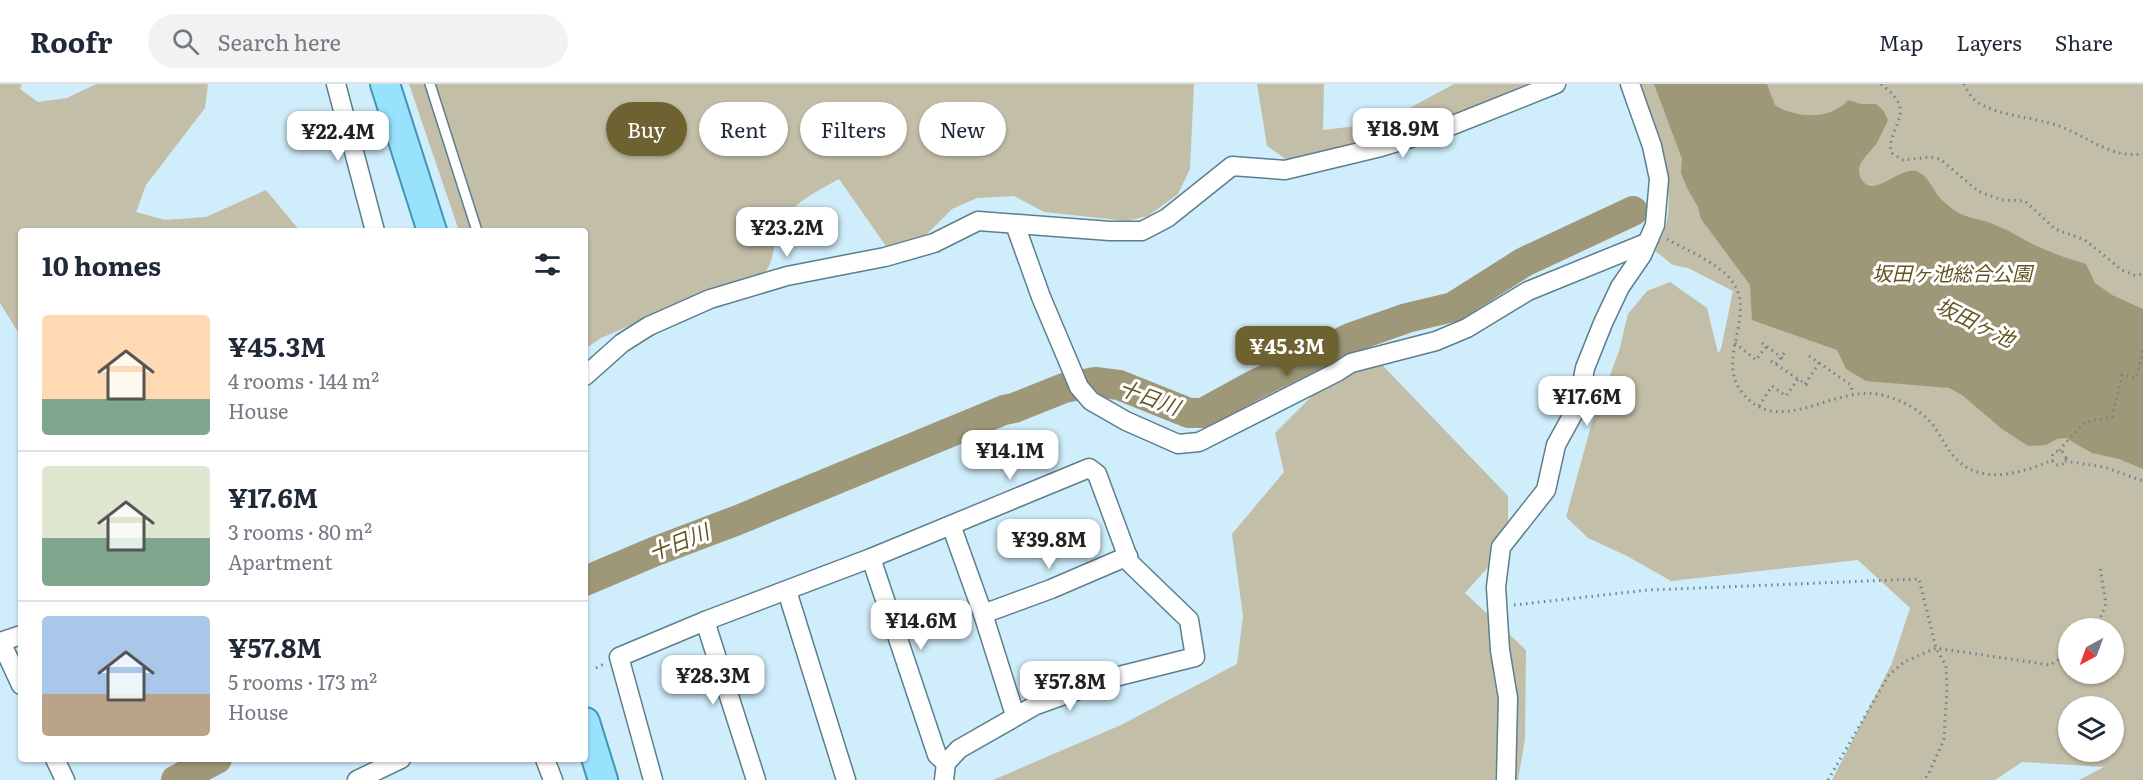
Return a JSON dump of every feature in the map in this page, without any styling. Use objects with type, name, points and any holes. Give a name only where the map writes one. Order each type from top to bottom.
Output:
[{"type":"main road","points":[[385,84],[431,228]]},
{"type":"main road","points":[[588,732],[603,780]]},
{"type":"street","points":[[336,84],[374,228]]},
{"type":"street","points":[[588,373],[622,343],[649,326],[710,299],[787,276],[895,254],[934,243],[978,221],[1110,231],[1142,231],[1167,218],[1232,166],[1286,170],[1381,147],[1448,127],[1556,84]]},
{"type":"street","points":[[1506,780],[1508,698],[1500,650],[1496,587],[1502,547],[1546,490],[1556,446],[1578,405],[1585,368],[1603,323],[1620,286],[1642,255],[1655,225],[1659,180],[1652,146],[1630,84]]},
{"type":"street","points":[[1016,224],[1041,297],[1079,387],[1091,401],[1126,422],[1178,444],[1199,441],[1351,363],[1436,341],[1467,328],[1528,291],[1649,237]]},
{"type":"street","points":[[653,780],[619,657],[705,621],[871,558],[1089,468],[1097,474],[1130,563],[1189,620],[1195,657],[1115,677],[1036,705],[958,749],[945,771]]},
{"type":"street","points":[[951,525],[983,614],[1015,715]]},
{"type":"street","points":[[983,614],[1051,589],[1128,556]]},
{"type":"street","points":[[871,558],[937,755],[945,771]]},
{"type":"street","points":[[787,591],[846,780]]},
{"type":"street","points":[[705,621],[756,780]]},
{"type":"street","points":[[18,636],[0,642],[18,679]]},
{"type":"street","points":[[56,762],[65,780]]},
{"type":"street","points":[[357,780],[395,762]]},
{"type":"street","points":[[546,762],[553,780]]},
{"type":"lane","points":[[430,84],[476,228]]},
{"type":"path","points":[[1881,84],[1900,107],[1899,122],[1890,146],[1896,157],[1903,160],[1930,157],[1940,159],[1978,191],[2003,200],[2025,201],[2055,229],[2085,240],[2122,270],[2134,275],[2143,274]]},
{"type":"path","points":[[1964,84],[1968,93],[1979,104],[2000,112],[2056,125],[2117,153],[2132,156],[2143,154]]},
{"type":"path","points":[[1649,237],[1712,264],[1733,282],[1740,305],[1740,319],[1732,359],[1736,382],[1741,391],[1759,406],[1774,412],[1788,411],[1854,394],[1880,394],[1898,400],[1916,410],[1934,426],[1957,460],[1971,470],[1984,474],[2016,473],[2053,460]]},
{"type":"path","points":[[1736,343],[1756,360],[1766,347]]},
{"type":"path","points":[[1762,343],[1785,360]]},
{"type":"path","points":[[2143,350],[2136,378],[2122,375],[2112,417],[2085,422],[2060,450],[2054,453],[2053,460],[2057,465],[2066,461],[2104,466],[2143,481]]},
{"type":"path","points":[[1776,364],[1785,352]]},
{"type":"path","points":[[1809,356],[1851,385],[1854,394]]},
{"type":"path","points":[[1772,361],[1810,387]]},
{"type":"path","points":[[1805,384],[1819,363]]},
{"type":"path","points":[[1759,406],[1772,386],[1786,396],[1798,379]]},
{"type":"path","points":[[2060,450],[2066,455],[2066,461]]},
{"type":"path","points":[[2100,567],[2106,604],[2100,618]]},
{"type":"path","points":[[1497,607],[1648,590],[1918,579],[1936,648],[1946,666],[1944,739],[1929,773],[1923,780]]},
{"type":"path","points":[[1828,780],[1889,675],[1904,662],[1936,648],[2050,664],[2058,660]]},
{"type":"green space","points":[[0,84],[22,84],[20,89],[38,102],[67,98],[96,84],[208,84],[205,108],[146,185],[136,212],[165,220],[206,217],[266,190],[298,228],[18,228],[18,332],[0,303]]},
{"type":"green space","points":[[409,84],[1194,84],[1190,169],[1178,194],[1148,216],[1127,221],[1044,212],[1014,196],[977,198],[952,209],[926,235],[886,246],[839,179],[806,198],[792,210],[778,232],[768,269],[764,274],[692,299],[601,338],[588,347],[588,228],[458,228]]},
{"type":"green space","points":[[1257,84],[1324,84],[1323,130],[1382,123],[1454,84],[1531,84],[1447,119],[1290,162],[1267,146]]},
{"type":"green space","name":"坂田ヶ池総合公園","points":[[1638,84],[2143,84],[2143,780],[2079,780],[2104,767],[2022,762],[1995,780],[1832,780],[1892,663],[1910,608],[1858,560],[1671,581],[1627,556],[1588,538],[1566,517],[1591,426],[1619,351],[1628,314],[1647,291],[1670,282],[1707,308],[1718,353],[1721,349],[1733,291],[1688,268],[1673,265],[1654,250],[1666,225],[1669,207],[1666,172]]},
{"type":"green space","points":[[1363,345],[1508,496],[1508,545],[1465,593],[1526,650],[1525,739],[1518,780],[993,780],[1121,725],[1237,664],[1243,616],[1232,534],[1284,472],[1275,433]]},
{"type":"water","name":"坂田ヶ池","points":[[1654,84],[1767,84],[1775,105],[1803,115],[1833,111],[1848,100],[1861,104],[1876,104],[1883,110],[1888,120],[1878,141],[1860,166],[1860,176],[1865,184],[1879,185],[1904,172],[1920,173],[1929,181],[1940,198],[1958,213],[1993,224],[2045,250],[2086,264],[2095,283],[2112,295],[2143,309],[2143,469],[2119,459],[2092,453],[2066,438],[2057,439],[2046,445],[2028,446],[2002,429],[1962,395],[1949,388],[1866,381],[1846,369],[1837,350],[1752,320],[1750,285],[1701,219],[1698,207],[1681,173],[1682,159]]},
{"type":"waterway","name":"十日川","points":[[588,580],[1004,410],[1064,388],[1095,382],[1119,385],[1189,413],[1203,413],[1350,338],[1407,318],[1453,307],[1524,262],[1633,211]]},
{"type":"waterway","name":"十日川","points":[[176,780],[211,762]]}]
